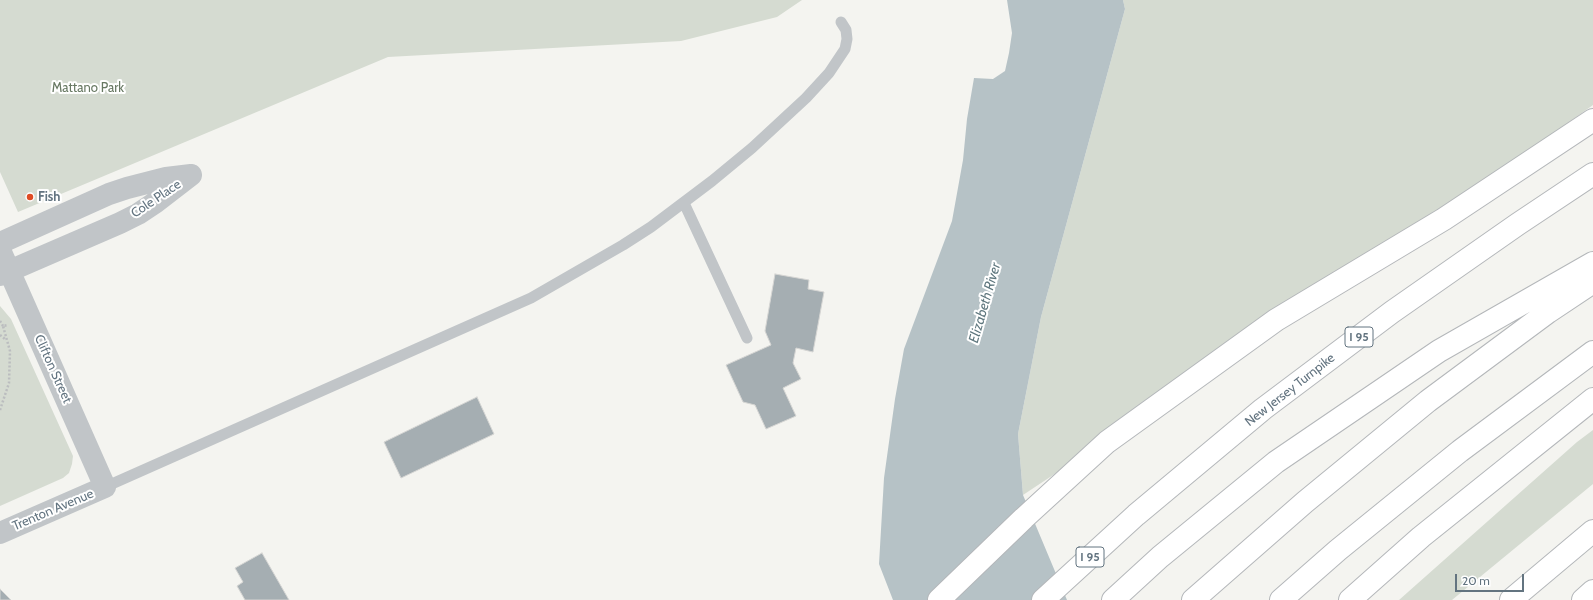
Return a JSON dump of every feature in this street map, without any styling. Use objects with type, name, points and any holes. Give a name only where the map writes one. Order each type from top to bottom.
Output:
[{"type":"highway","points":[[939,600],[1024,518],[1107,442],[1276,320],[1444,219],[1593,120]]},
{"type":"highway","name":"New Jersey Turnpike","points":[[1043,600],[1136,515],[1264,410],[1386,317],[1518,224],[1593,174]]},
{"type":"highway","points":[[1113,600],[1160,557],[1276,462],[1439,351],[1593,262]]},
{"type":"highway","points":[[1193,600],[1305,502],[1428,401],[1548,312],[1593,282]]},
{"type":"highway","points":[[1281,600],[1338,550],[1460,451],[1593,352]]},
{"type":"highway","points":[[1350,600],[1421,538],[1593,399]]},
{"type":"highway","points":[[1511,600],[1593,531]]},
{"type":"highway","points":[[1583,600],[1593,591]]},
{"type":"street","name":"Cole Place","points":[[0,243],[109,194],[166,178],[191,175],[138,214],[4,273]]},
{"type":"street","name":"Clifton Street","points":[[0,250],[4,273],[105,487]]},
{"type":"street","name":"Trenton Avenue","points":[[0,533],[105,487]]},
{"type":"lane","points":[[105,487],[531,298],[624,245],[684,203],[752,148],[806,98],[828,73],[845,49],[847,39],[846,30],[842,22]]},
{"type":"lane","points":[[684,203],[747,338]]},
{"type":"path","points":[[0,321],[3,326],[10,351],[10,383],[0,410]]},
{"type":"path","points":[[3,326],[13,323]]},
{"type":"path","points":[[0,335],[6,339]]},
{"type":"green space","name":"Mattano Park","points":[[0,0],[802,0],[777,17],[681,41],[388,57],[18,212],[0,172]]},
{"type":"green space","points":[[1123,0],[1593,0],[1593,105],[1365,268],[1023,495],[1018,434],[1041,317],[1125,9]]},
{"type":"green space","points":[[0,306],[11,319],[73,456],[69,473],[63,478],[0,506]]},
{"type":"green space","points":[[1593,430],[1593,484],[1452,600],[1399,600],[1577,442]]},
{"type":"water","name":"Elizabeth River","points":[[1007,0],[1123,0],[1125,9],[1041,317],[1018,434],[1023,495],[1067,600],[893,600],[879,564],[884,478],[895,399],[904,349],[952,221],[963,160],[967,119],[974,78],[993,79],[1005,71],[1012,33]]},
{"type":"building","points":[[775,274],[809,280],[808,289],[824,292],[813,352],[796,348],[793,363],[801,379],[783,388],[796,416],[766,429],[755,405],[743,402],[726,365],[771,345],[765,331]]},
{"type":"building","points":[[477,397],[494,434],[401,478],[384,442]]},
{"type":"building","points":[[262,553],[289,600],[245,600],[237,586],[243,582],[235,568]]},
{"type":"building","points":[[0,589],[11,600],[0,600]]},
{"type":"place","name":"Fish","points":[[30,197]]}]
